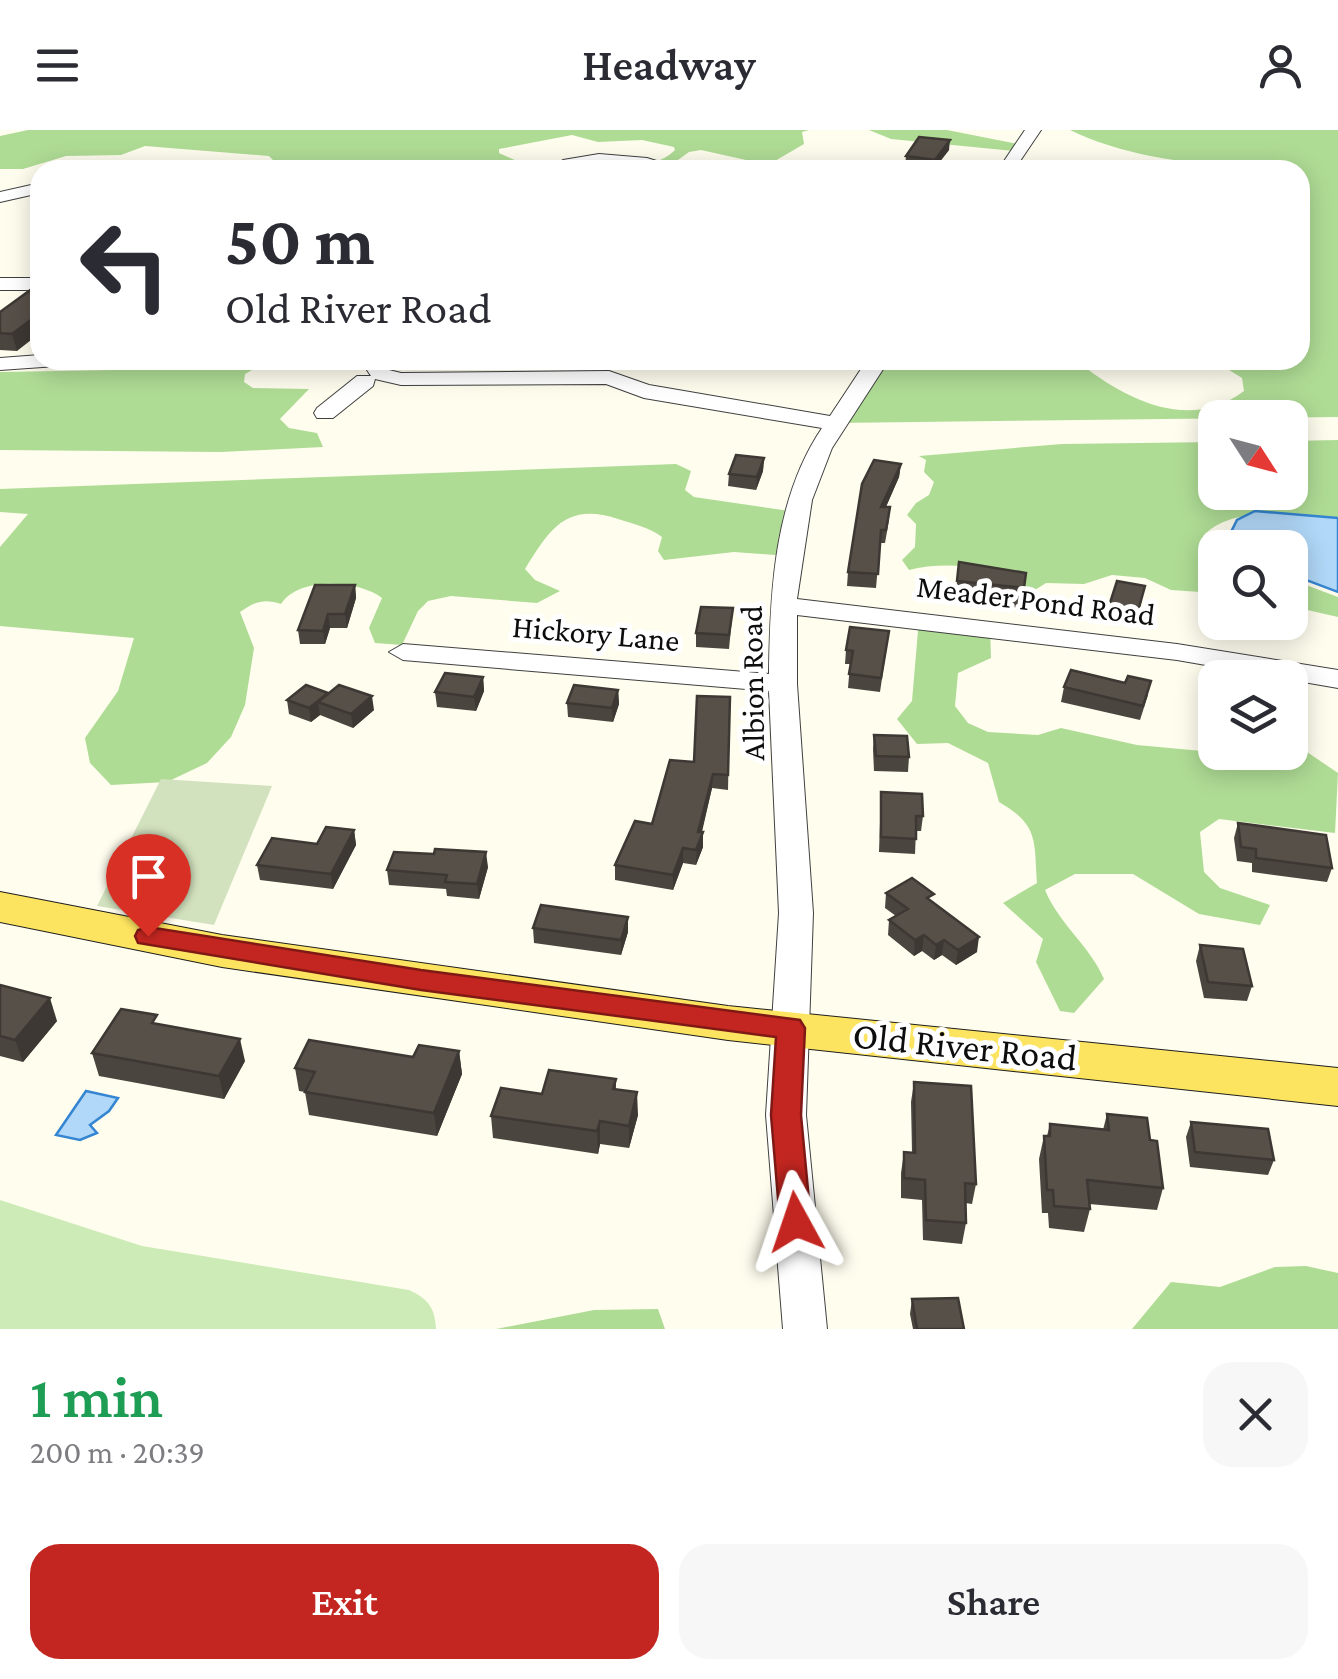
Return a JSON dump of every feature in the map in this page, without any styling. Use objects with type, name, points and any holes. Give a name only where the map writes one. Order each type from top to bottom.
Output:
[{"type":"main road","name":"Old River Road","points":[[0,907],[240,954],[728,1023],[1338,1087]]},
{"type":"street","points":[[1013,160],[1033,130]]},
{"type":"street","points":[[0,198],[30,190]]},
{"type":"street","points":[[0,284],[30,284]]},
{"type":"street","points":[[0,303],[30,285]]},
{"type":"street","points":[[0,364],[30,362]]},
{"type":"street","points":[[378,370],[401,379],[607,376],[637,399],[833,428]]},
{"type":"street","name":"Albion Road","points":[[805,1329],[786,1115],[796,913],[783,684],[783,604],[800,500],[833,428],[871,370]]},
{"type":"street","points":[[325,413],[366,371],[399,387],[607,376]]},
{"type":"street","name":"Meader Pond Road","points":[[783,604],[1177,652],[1338,679]]},
{"type":"street","name":"Hickory Lane","points":[[403,652],[783,684]]},
{"type":"green space","points":[[28,130],[809,130],[802,132],[804,144],[777,160],[746,160],[701,150],[678,160],[659,160],[674,147],[642,140],[598,142],[572,135],[499,149],[499,153],[515,160],[273,160],[269,156],[145,146],[121,155],[30,160],[30,167],[23,169],[0,169],[0,136]]},
{"type":"green space","points":[[869,130],[947,130],[1018,144],[1014,151],[891,139]]},
{"type":"green space","points":[[1070,130],[1338,130],[1338,417],[1308,417],[1308,400],[1228,400],[1244,391],[1242,378],[1229,370],[1310,370],[1310,160],[1175,160],[1115,147]]},
{"type":"green space","points":[[252,370],[245,374],[244,382],[253,388],[309,389],[280,419],[289,428],[317,433],[323,447],[221,452],[0,450],[0,372]]},
{"type":"green space","points":[[868,370],[1089,370],[1139,399],[1181,410],[1198,409],[1198,419],[836,423]]},
{"type":"green space","points":[[1338,440],[1338,519],[1267,514],[1232,519],[1211,530],[1198,530],[1198,592],[1171,590],[1145,578],[1112,575],[1084,584],[1046,583],[1027,595],[1023,582],[997,572],[952,566],[909,570],[902,560],[915,547],[916,524],[907,515],[929,495],[934,482],[924,472],[926,460],[919,456],[1062,444],[1198,442],[1198,510],[1308,510],[1308,441]]},
{"type":"green space","points":[[676,464],[691,471],[685,490],[694,497],[796,512],[788,556],[734,552],[664,560],[658,551],[662,537],[657,534],[618,519],[585,514],[572,517],[552,531],[525,569],[535,580],[560,591],[537,603],[451,596],[428,601],[418,611],[402,645],[375,643],[369,628],[382,598],[359,587],[315,585],[290,595],[281,604],[255,603],[240,612],[254,648],[245,705],[231,737],[207,763],[167,782],[111,785],[90,763],[85,738],[118,691],[134,638],[0,626],[0,547],[28,514],[0,512],[0,489]]},
{"type":"green space","points":[[1308,586],[1338,597],[1338,617],[1308,610]]},
{"type":"green space","points":[[919,619],[990,626],[991,658],[958,673],[955,706],[968,723],[988,732],[1038,735],[1061,728],[1137,745],[1198,751],[1198,770],[1308,770],[1308,753],[1338,773],[1335,833],[1219,819],[1200,832],[1204,872],[1220,888],[1270,905],[1260,925],[1199,914],[1133,874],[1075,874],[1045,890],[1104,979],[1074,1013],[1060,1011],[1036,962],[1043,939],[1003,903],[1037,883],[1028,826],[999,802],[988,763],[948,743],[917,744],[897,719],[912,701]]},
{"type":"green space","points":[[161,779],[272,786],[214,925],[97,906]]},
{"type":"green space","points":[[0,1200],[142,1246],[409,1290],[429,1305],[436,1329],[0,1329]]},
{"type":"green space","points":[[1306,1266],[1338,1273],[1338,1329],[1132,1329],[1171,1282],[1220,1287],[1275,1267]]},
{"type":"green space","points":[[658,1309],[665,1329],[496,1329],[594,1310]]},
{"type":"water","points":[[1255,511],[1338,518],[1338,592],[1308,581],[1308,530],[1232,530],[1237,520]]},
{"type":"water","points":[[86,1091],[118,1098],[109,1111],[90,1125],[97,1133],[80,1140],[56,1135]]},
{"type":"building","points":[[919,137],[950,140],[935,160],[906,156]]},
{"type":"building","points":[[30,290],[30,320],[12,334],[0,333],[0,312]]},
{"type":"building","points":[[736,455],[764,458],[757,477],[729,474]]},
{"type":"building","points":[[874,460],[901,464],[881,507],[890,507],[886,530],[881,530],[878,574],[848,572],[862,484]]},
{"type":"building","points":[[959,562],[1026,573],[1024,588],[957,581]]},
{"type":"building","points":[[1117,581],[1145,586],[1138,611],[1109,606]]},
{"type":"building","points":[[315,585],[355,585],[345,614],[328,614],[323,631],[298,630]]},
{"type":"building","points":[[701,607],[733,608],[729,635],[696,633]]},
{"type":"building","points":[[850,627],[889,631],[881,678],[849,674],[853,651],[846,650]]},
{"type":"building","points":[[1071,670],[1125,683],[1128,676],[1151,681],[1143,706],[1064,687]]},
{"type":"building","points":[[445,673],[483,677],[474,697],[435,692]]},
{"type":"building","points":[[306,685],[328,693],[309,708],[287,700]]},
{"type":"building","points":[[339,685],[372,696],[351,714],[318,702]]},
{"type":"building","points":[[574,685],[618,690],[612,708],[567,703]]},
{"type":"building","points":[[697,696],[730,697],[728,775],[713,774],[696,850],[683,848],[673,875],[615,865],[635,821],[652,824],[670,760],[694,762]]},
{"type":"building","points":[[874,735],[907,736],[909,757],[876,756]]},
{"type":"building","points":[[881,792],[922,794],[923,816],[916,816],[916,839],[881,837]]},
{"type":"building","points":[[1238,823],[1326,835],[1332,868],[1256,858],[1256,849],[1241,847]]},
{"type":"building","points":[[326,827],[354,830],[331,874],[257,865],[272,838],[317,844]]},
{"type":"building","points":[[435,849],[486,852],[477,884],[445,882],[447,875],[387,870],[394,852],[434,854]]},
{"type":"building","points":[[912,878],[934,894],[927,898],[979,937],[958,950],[944,940],[936,945],[924,935],[915,940],[889,920],[908,909],[886,893]]},
{"type":"building","points":[[541,905],[628,917],[621,940],[533,928]]},
{"type":"building","points":[[1200,945],[1243,949],[1252,986],[1208,982]]},
{"type":"building","points":[[0,985],[50,998],[15,1040],[0,1036]]},
{"type":"building","points":[[121,1009],[157,1015],[152,1023],[240,1039],[219,1076],[92,1053]]},
{"type":"building","points":[[309,1040],[413,1057],[419,1045],[459,1051],[434,1113],[305,1092],[315,1072],[295,1068]]},
{"type":"building","points":[[549,1070],[616,1079],[613,1089],[637,1092],[629,1126],[600,1121],[597,1131],[491,1116],[501,1088],[542,1094]]},
{"type":"building","points":[[914,1082],[971,1086],[976,1184],[965,1183],[966,1223],[926,1220],[925,1180],[904,1178],[904,1152],[915,1153]]},
{"type":"building","points":[[1107,1114],[1147,1118],[1150,1140],[1157,1141],[1163,1188],[1087,1180],[1090,1209],[1054,1206],[1053,1190],[1047,1190],[1044,1136],[1050,1136],[1050,1124],[1109,1130]]},
{"type":"building","points":[[1191,1122],[1268,1129],[1274,1160],[1195,1152]]},
{"type":"building","points":[[958,1298],[964,1329],[917,1329],[912,1299]]},
{"type":"route","points":[[148,936],[222,951],[421,980],[728,1023],[790,1028],[786,1115],[796,1222]]}]
